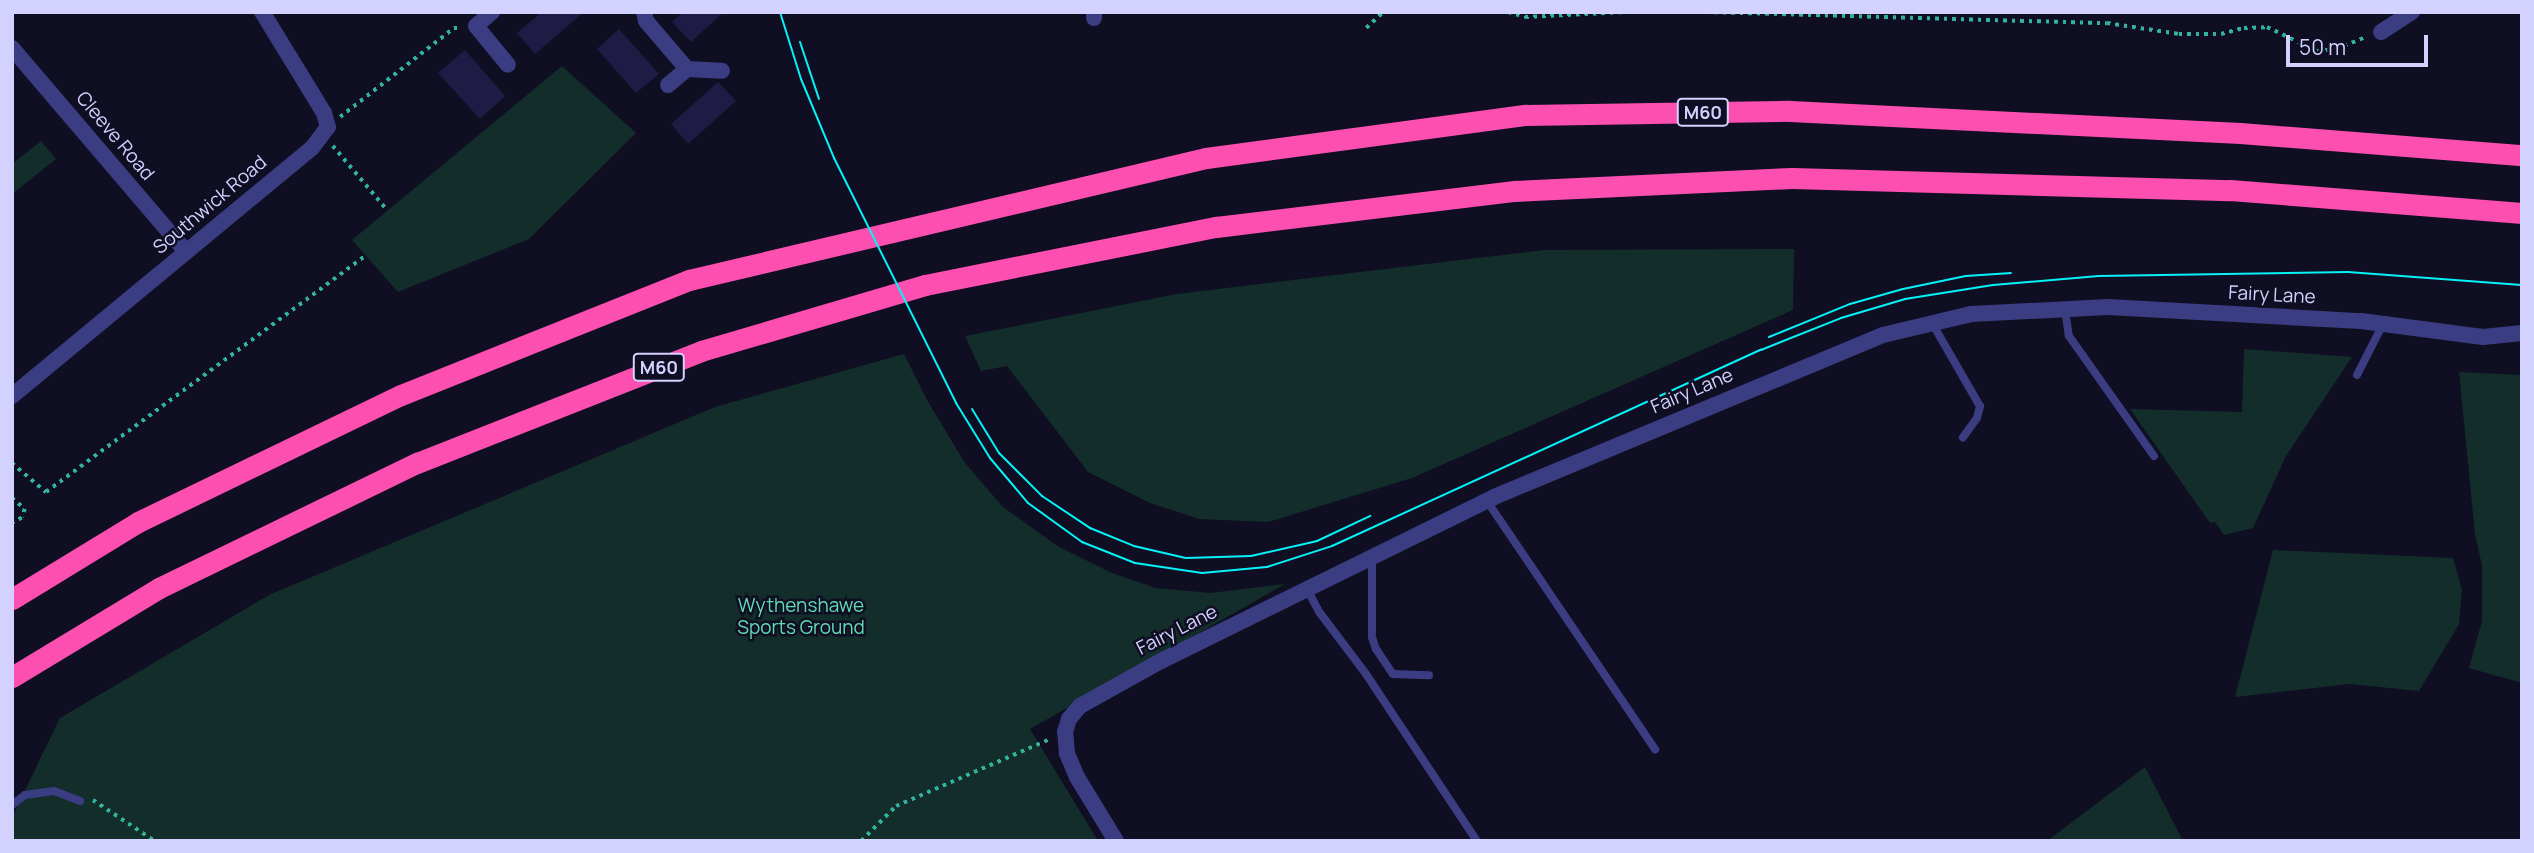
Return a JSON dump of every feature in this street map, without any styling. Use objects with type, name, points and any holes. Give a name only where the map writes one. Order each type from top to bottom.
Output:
[{"type":"highway","name":"M60","points":[[12,599],[138,522],[401,395],[689,280],[1206,158],[1526,116],[1790,111],[2239,133],[2522,155]]},
{"type":"highway","name":"M60","points":[[12,677],[159,588],[417,463],[701,351],[925,285],[1216,227],[1515,191],[1792,178],[2230,190],[2522,213]]},
{"type":"street","points":[[262,12],[324,113],[325,131]]},
{"type":"street","points":[[492,12],[476,26],[508,65]]},
{"type":"street","points":[[644,12],[646,21],[687,68],[722,71]]},
{"type":"street","points":[[2382,32],[2409,13]]},
{"type":"street","name":"Cleeve Road","points":[[12,48],[186,252]]},
{"type":"street","points":[[668,85],[687,68]]},
{"type":"street","name":"Southwick Road","points":[[12,396],[312,148],[325,131]]},
{"type":"street","name":"Fairy Lane","points":[[1065,732],[1069,719],[1080,706],[1161,661],[1486,500],[1883,335],[1971,314],[2108,307],[2383,324],[2483,337],[2522,333]]},
{"type":"street","points":[[1065,732],[1067,753],[1077,777],[1116,841]]},
{"type":"lane","points":[[2066,309],[2069,336],[2154,456]]},
{"type":"lane","points":[[1932,323],[1980,406],[1964,437]]},
{"type":"lane","points":[[2357,374],[2383,324]]},
{"type":"lane","points":[[1486,500],[1656,749]]},
{"type":"lane","points":[[1371,557],[1372,637],[1376,649],[1393,674],[1429,675]]},
{"type":"lane","points":[[1307,589],[1320,613],[1366,674],[1477,841]]},
{"type":"lane","points":[[12,804],[25,795],[54,791],[80,801]]},
{"type":"path","points":[[1366,28],[1383,12]]},
{"type":"path","points":[[1508,12],[1525,18],[1626,12]]},
{"type":"path","points":[[1706,12],[2107,23],[2179,34],[2221,34],[2244,28],[2267,27],[2317,51],[2336,49],[2382,32]]},
{"type":"path","points":[[388,211],[325,131],[454,28],[476,26]]},
{"type":"path","points":[[12,463],[46,492],[366,255]]},
{"type":"path","points":[[12,498],[25,509],[22,518],[12,523]]},
{"type":"path","points":[[861,841],[896,806],[1065,732]]},
{"type":"path","points":[[89,798],[155,841]]},
{"type":"green space","points":[[562,66],[636,133],[529,239],[398,292],[352,240]]},
{"type":"green space","points":[[41,141],[56,159],[12,194],[12,164]]},
{"type":"green space","points":[[1794,249],[1793,310],[1412,478],[1268,522],[1199,519],[1150,503],[1088,472],[1007,366],[981,371],[965,336],[1177,294],[1544,250]]},
{"type":"green space","points":[[2244,349],[2352,357],[2286,456],[2253,528],[2224,535],[2215,522],[2210,523],[2130,409],[2242,412]]},
{"type":"green space","name":"Wythenshawe Sports Ground","points":[[904,354],[927,400],[965,463],[1003,507],[1059,547],[1112,573],[1156,588],[1210,593],[1285,584],[1030,729],[1098,841],[12,841],[12,817],[60,718],[269,595],[715,407]]},
{"type":"green space","points":[[2459,372],[2522,375],[2522,683],[2469,668],[2482,621],[2482,566],[2475,534]]},
{"type":"green space","points":[[2273,550],[2453,558],[2462,590],[2459,624],[2419,691],[2350,684],[2235,697]]},
{"type":"green space","points":[[2145,767],[2183,841],[2047,841]]},
{"type":"building","points":[[542,12],[584,12],[535,54],[517,33]]},
{"type":"building","points":[[683,12],[724,12],[691,42],[672,22]]},
{"type":"building","points":[[619,29],[659,74],[636,93],[597,49]]},
{"type":"building","points":[[465,50],[505,96],[480,119],[438,73]]},
{"type":"building","points":[[718,82],[736,101],[688,144],[671,124]]},
{"type":"tram line","points":[[780,12],[801,79],[834,158],[956,403],[990,458],[1028,503],[1082,542],[1135,563],[1202,573],[1267,567],[1332,546],[1761,350],[1841,318],[1905,299],[1993,285],[2099,276],[2348,272],[2522,285]]},
{"type":"tram line","points":[[800,42],[819,99]]},
{"type":"tram line","points":[[1769,337],[1850,304],[1903,289],[1966,276],[2011,273]]},
{"type":"tram line","points":[[972,409],[999,453],[1042,496],[1090,528],[1134,546],[1186,558],[1251,556],[1317,541],[1370,516]]}]
